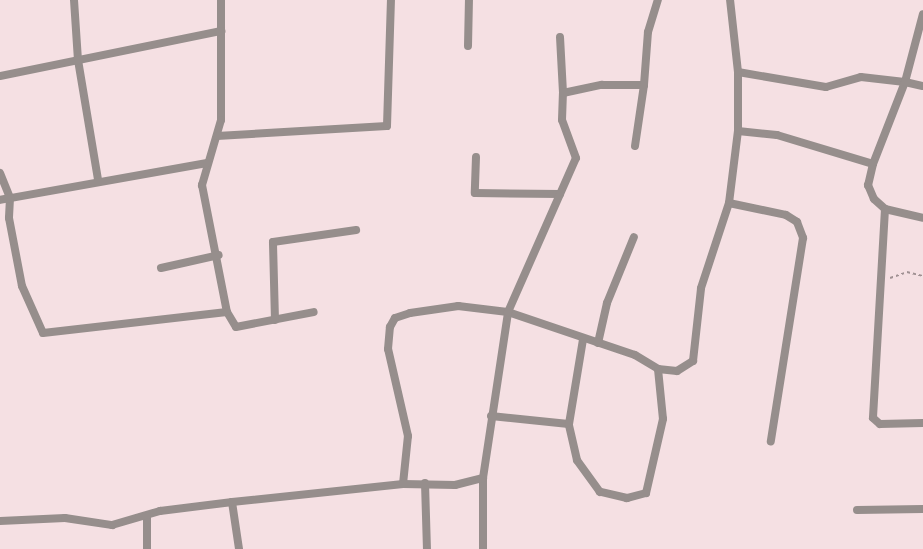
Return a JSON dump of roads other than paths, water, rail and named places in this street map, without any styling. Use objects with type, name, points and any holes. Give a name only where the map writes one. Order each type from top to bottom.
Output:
[{"type":"street","points":[[74,0],[78,60],[98,179]]},
{"type":"street","points":[[221,0],[222,108],[217,136],[202,185],[219,255],[227,312],[236,327],[314,312]]},
{"type":"street","points":[[217,136],[387,126],[391,0]]},
{"type":"street","points":[[468,46],[469,0]]},
{"type":"street","points":[[636,146],[648,32],[658,0]]},
{"type":"street","points":[[403,484],[406,420],[388,349],[395,318],[458,306],[508,312],[598,343],[658,369],[677,371],[693,361],[701,288],[729,203],[738,131],[738,72],[730,0]]},
{"type":"street","points":[[923,14],[905,82],[873,164],[869,192],[885,209],[923,218]]},
{"type":"street","points":[[0,76],[221,31]]},
{"type":"street","points":[[483,549],[483,478],[508,312],[576,158],[562,120],[560,37]]},
{"type":"street","points":[[738,72],[826,87],[861,77],[923,86]]},
{"type":"street","points":[[563,93],[602,85],[644,85]]},
{"type":"street","points":[[738,131],[777,135],[873,164]]},
{"type":"street","points":[[476,157],[475,193],[560,194]]},
{"type":"street","points":[[0,200],[98,179],[207,163]]},
{"type":"street","points":[[0,173],[10,198],[22,286],[43,333],[227,312]]},
{"type":"street","points":[[729,203],[786,215],[798,222],[803,238],[771,441]]},
{"type":"street","points":[[885,209],[873,418],[880,424],[923,423]]},
{"type":"street","points":[[275,320],[273,242],[356,230]]},
{"type":"street","points":[[598,343],[607,303],[634,237]]},
{"type":"street","points":[[161,268],[219,255]]},
{"type":"street","points":[[583,339],[569,424],[577,460],[592,485],[612,497],[642,496],[652,478],[663,419],[658,369]]},
{"type":"street","points":[[491,416],[569,424]]},
{"type":"street","points":[[0,521],[65,519],[112,525],[147,518],[167,510],[403,484],[454,485],[483,478]]},
{"type":"street","points":[[425,483],[427,549]]},
{"type":"street","points":[[232,502],[239,549]]},
{"type":"street","points":[[857,510],[923,508]]},
{"type":"street","points":[[147,518],[147,549]]}]
